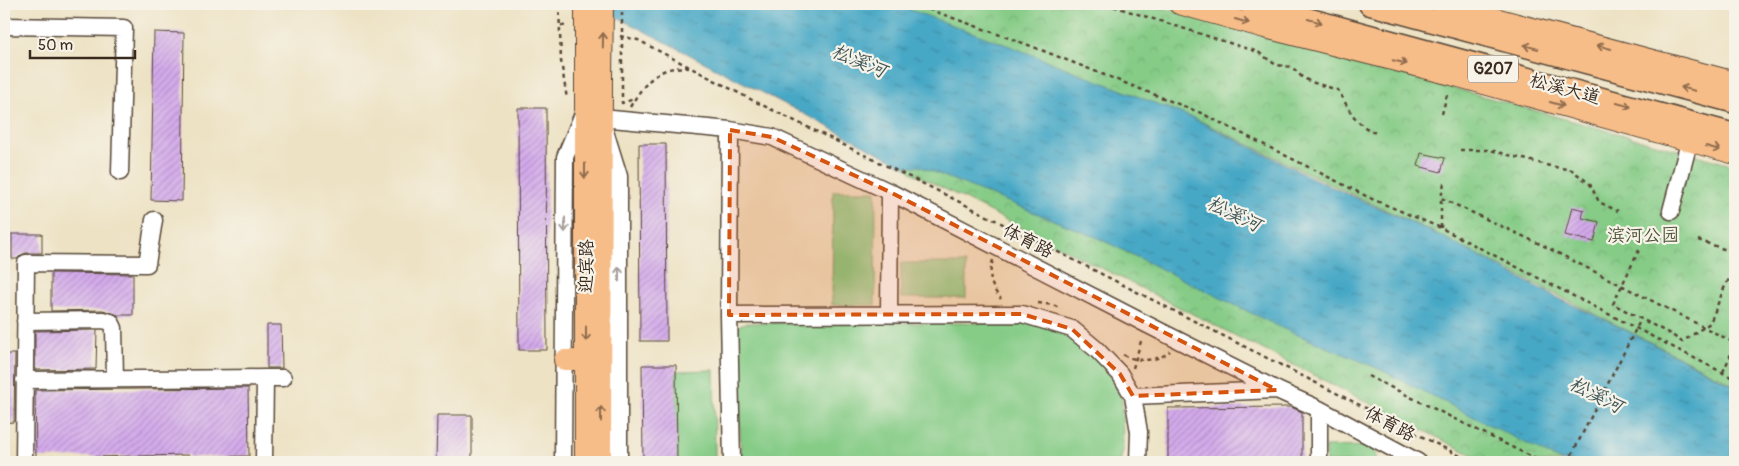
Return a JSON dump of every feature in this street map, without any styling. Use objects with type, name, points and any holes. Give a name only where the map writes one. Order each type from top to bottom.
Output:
[{"type":"highway","name":"松溪大道","points":[[1251,4],[1452,74],[1691,132],[1735,135]]},
{"type":"highway","name":"松溪大道","points":[[1370,4],[1735,102]]},
{"type":"main road","points":[[585,4],[594,73]]},
{"type":"main road","points":[[594,73],[603,4]]},
{"type":"main road","points":[[1178,4],[1265,28],[1452,74]]},
{"type":"main road","points":[[1442,4],[1735,82]]},
{"type":"main road","name":"迎宾路","points":[[594,73],[585,111],[602,359],[601,462]]},
{"type":"main road","points":[[1691,132],[1735,154]]},
{"type":"main road","points":[[564,360],[602,359]]},
{"type":"main road","name":"迎宾路","points":[[585,462],[602,359]]},
{"type":"street","points":[[4,26],[124,28],[120,172]]},
{"type":"street","name":"体育路","points":[[585,111],[772,137],[890,192],[1146,324],[1319,409],[1418,462]]},
{"type":"street","points":[[563,462],[566,157],[585,111]]},
{"type":"street","points":[[730,130],[729,315],[732,462]]},
{"type":"street","points":[[1671,211],[1691,132]]},
{"type":"street","points":[[890,192],[890,314]]},
{"type":"street","points":[[24,462],[26,263],[147,264],[154,220]]},
{"type":"street","points":[[729,315],[1022,314],[1072,329],[1096,349],[1114,368],[1130,392],[1139,432],[1138,462]]},
{"type":"street","points":[[25,321],[103,320],[111,322],[114,328],[115,379]]},
{"type":"street","points":[[602,359],[619,462]]},
{"type":"street","points":[[264,462],[265,378]]},
{"type":"street","points":[[24,380],[283,378]]},
{"type":"street","points":[[1130,392],[1277,390]]},
{"type":"street","points":[[1319,409],[1319,462]]},
{"type":"path","points":[[560,4],[561,61],[585,111]]},
{"type":"path","points":[[622,4],[622,103],[635,98],[649,81],[664,70],[683,67],[693,68]]},
{"type":"path","points":[[914,4],[1031,46],[1201,113],[1372,198],[1440,228],[1735,379]]},
{"type":"path","points":[[1106,4],[1258,52],[1276,65],[1292,67],[1302,77],[1311,82],[1338,90],[1354,118],[1364,128],[1376,133]]},
{"type":"path","points":[[561,25],[570,27]]},
{"type":"path","points":[[619,36],[638,40],[752,100],[934,189],[1472,462]]},
{"type":"path","points":[[1442,114],[1452,74]]},
{"type":"path","points":[[1460,150],[1490,150],[1572,170],[1590,184],[1599,202],[1618,210]]},
{"type":"path","points":[[1440,228],[1440,198],[1444,183]]},
{"type":"path","points":[[1440,198],[1544,246],[1735,344],[1723,372]]},
{"type":"path","points":[[1678,350],[1682,342],[1710,324],[1725,286],[1732,274],[1734,253],[1698,240]]},
{"type":"path","points":[[1639,250],[1613,304],[1672,334],[1682,342]]},
{"type":"path","points":[[1568,462],[1641,319]]},
{"type":"path","points":[[1130,392],[1146,324]]},
{"type":"path","points":[[1368,376],[1540,462]]},
{"type":"highlighted area","points":[[730,130],[772,137],[890,192],[1277,390],[1133,396],[1120,374],[1072,329],[1022,314],[729,315]]},
{"type":"green space","name":"滨河公园","points":[[885,4],[1149,4],[1735,166],[1735,385],[1437,234],[1196,119]]},
{"type":"green space","points":[[901,161],[921,162],[1099,231],[1586,462],[1486,462],[911,172]]},
{"type":"green space","points":[[833,191],[876,191],[875,305],[832,305]]},
{"type":"green space","points":[[901,263],[966,263],[966,298],[901,298]]},
{"type":"green space","points":[[745,323],[1023,323],[1047,326],[1066,334],[1101,361],[1112,378],[1122,399],[1123,450],[1120,462],[741,462],[737,332],[740,325]]},
{"type":"green space","points":[[714,370],[715,462],[677,462],[676,371]]},
{"type":"green space","points":[[1376,446],[1376,462],[1326,462],[1325,447]]},
{"type":"water","name":"松溪河","points":[[592,4],[894,4],[1015,48],[1195,119],[1323,183],[1439,235],[1556,297],[1616,325],[1735,386],[1735,462],[1563,462],[1377,368],[1286,330],[1098,238],[919,166],[904,166]]},
{"type":"building","points":[[154,32],[184,33],[182,201],[151,200]]},
{"type":"building","points":[[518,108],[546,108],[547,350],[519,350]]},
{"type":"building","points":[[639,144],[666,144],[667,341],[640,341]]},
{"type":"building","points":[[1421,153],[1445,158],[1441,172],[1418,166]]},
{"type":"building","points":[[1572,207],[1584,210],[1582,218],[1599,222],[1594,242],[1565,235]]},
{"type":"building","points":[[12,234],[42,234],[42,253],[26,253],[17,259],[12,259]]},
{"type":"building","points":[[51,273],[133,274],[133,315],[118,315],[103,310],[51,311]]},
{"type":"building","points":[[267,325],[281,325],[282,368],[267,368]]},
{"type":"building","points":[[97,330],[96,369],[35,370],[35,331]]},
{"type":"building","points":[[4,354],[15,354],[14,422],[4,423]]},
{"type":"building","points":[[642,365],[676,365],[677,462],[643,462]]},
{"type":"building","points":[[248,388],[249,456],[189,457],[189,455],[36,458],[35,390]]},
{"type":"building","points":[[1291,407],[1302,412],[1302,462],[1168,462],[1168,408]]},
{"type":"building","points":[[437,415],[472,415],[472,462],[436,462]]}]
